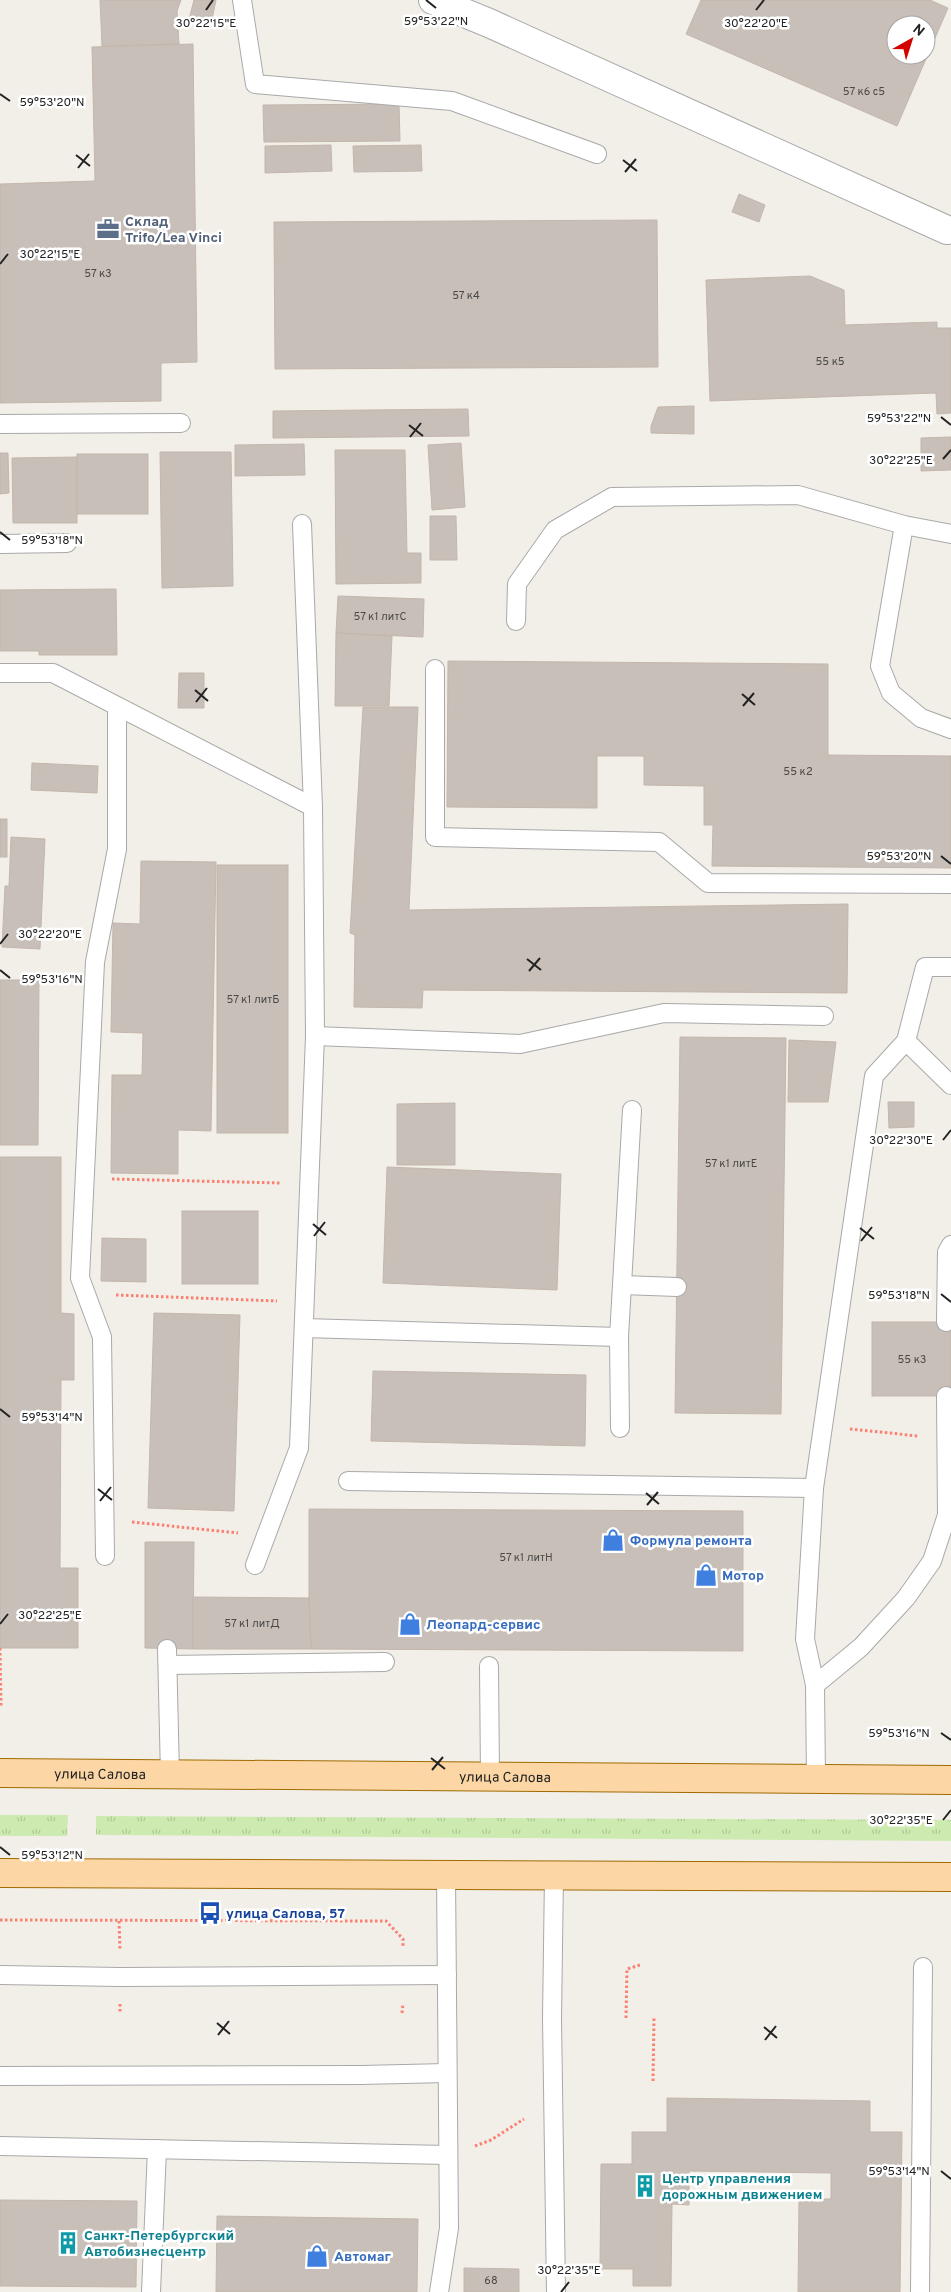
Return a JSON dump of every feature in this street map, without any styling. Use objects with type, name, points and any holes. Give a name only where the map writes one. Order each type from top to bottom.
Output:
[{"type":"main road","name":"улица Салова","points":[[0,1774],[951,1780]]},
{"type":"main road","points":[[0,1873],[951,1877]]},
{"type":"street","points":[[433,0],[489,23],[949,229]]},
{"type":"lane","points":[[242,0],[255,84],[452,101],[597,154]]},
{"type":"lane","points":[[0,424],[181,423]]},
{"type":"lane","points":[[516,621],[518,584],[555,530],[612,497],[798,495],[904,526],[951,534]]},
{"type":"lane","points":[[255,1565],[299,1448],[315,1036],[313,807],[302,524]]},
{"type":"lane","points":[[904,526],[880,666],[891,693],[921,718],[951,729]]},
{"type":"lane","points":[[0,544],[67,543]]},
{"type":"lane","points":[[434,669],[435,838],[659,842],[708,883],[951,884]]},
{"type":"lane","points":[[0,673],[53,674],[313,807]]},
{"type":"lane","points":[[105,1556],[102,1337],[80,1278],[95,962],[117,849],[117,707]]},
{"type":"lane","points":[[816,1780],[815,1685],[805,1639],[814,1488],[874,1076],[906,1041],[925,967],[951,967]]},
{"type":"lane","points":[[315,1036],[520,1044],[664,1014],[824,1016]]},
{"type":"lane","points":[[906,1041],[951,1085]]},
{"type":"lane","points":[[620,1428],[619,1336],[632,1110]]},
{"type":"lane","points":[[946,1322],[947,1252],[951,1245]]},
{"type":"lane","points":[[622,1285],[677,1287]]},
{"type":"lane","points":[[304,1328],[619,1336]]},
{"type":"lane","points":[[815,1685],[861,1647],[906,1598],[932,1561],[947,1516],[946,1396]]},
{"type":"lane","points":[[348,1481],[814,1488]]},
{"type":"lane","points":[[170,1775],[168,1657],[385,1662]]},
{"type":"lane","points":[[490,1666],[490,1777]]},
{"type":"lane","points":[[439,2292],[449,2228],[446,1874]]},
{"type":"lane","points":[[554,1875],[552,2018],[556,2292]]},
{"type":"lane","points":[[920,2292],[923,1967]]},
{"type":"lane","points":[[0,1975],[447,1975]]},
{"type":"lane","points":[[0,2076],[447,2073]]},
{"type":"lane","points":[[0,2146],[448,2155]]},
{"type":"lane","points":[[151,2292],[157,2149]]},
{"type":"path","points":[[84,1179],[309,1184]]},
{"type":"path","points":[[86,1294],[305,1302]]},
{"type":"path","points":[[823,1426],[945,1438]]},
{"type":"path","points":[[104,1520],[266,1536]]},
{"type":"path","points":[[0,1648],[1,1706]]},
{"type":"path","points":[[0,1920],[386,1921],[403,1939],[402,2013]]},
{"type":"path","points":[[626,2018],[627,1969],[640,1965]]},
{"type":"path","points":[[653,2081],[654,2016]]},
{"type":"path","points":[[448,2155],[491,2140],[521,2123],[553,2090]]},
{"type":"green space","points":[[0,1815],[68,1815],[67,1836],[0,1836]]},
{"type":"green space","points":[[96,1816],[951,1820],[951,1841],[96,1835]]},
{"type":"building","points":[[100,0],[181,0],[177,11],[179,44],[102,46]]},
{"type":"building","points":[[194,0],[216,0],[211,24],[189,19]]},
{"type":"building","points":[[701,0],[930,0],[948,8],[936,36],[936,15],[886,15],[886,65],[923,65],[897,126],[686,34]]},
{"type":"building","points":[[193,44],[197,362],[161,363],[161,401],[0,403],[0,184],[95,181],[92,47]]},
{"type":"building","points":[[399,104],[400,141],[264,142],[263,105]]},
{"type":"building","points":[[331,145],[332,171],[265,173],[265,146]]},
{"type":"building","points":[[421,145],[422,171],[354,172],[353,146]]},
{"type":"building","points":[[739,194],[765,205],[759,222],[732,212]]},
{"type":"building","points":[[657,220],[658,367],[275,369],[274,222]]},
{"type":"building","points":[[810,276],[844,290],[845,325],[937,322],[937,328],[951,328],[951,413],[937,414],[936,393],[710,401],[706,280]]},
{"type":"building","points":[[694,406],[694,434],[651,433],[651,426],[658,407]]},
{"type":"building","points":[[468,409],[469,436],[273,438],[273,411]]},
{"type":"building","points":[[951,437],[951,470],[921,471],[921,438]]},
{"type":"building","points":[[461,443],[465,507],[432,510],[428,445]]},
{"type":"building","points":[[304,444],[305,475],[235,476],[235,445]]},
{"type":"building","points":[[335,450],[405,450],[407,553],[421,553],[421,583],[336,584]]},
{"type":"building","points":[[160,452],[231,452],[233,586],[162,588]]},
{"type":"building","points":[[0,453],[8,453],[9,493],[0,494]]},
{"type":"building","points":[[77,454],[148,454],[148,514],[77,514]]},
{"type":"building","points":[[77,457],[77,523],[13,523],[12,458]]},
{"type":"building","points":[[430,516],[456,516],[457,560],[430,560]]},
{"type":"building","points":[[116,589],[117,655],[39,655],[39,651],[0,651],[0,590]]},
{"type":"building","points":[[338,596],[424,599],[423,637],[336,633]]},
{"type":"building","points":[[336,633],[392,636],[389,706],[335,706]]},
{"type":"building","points":[[448,661],[828,664],[828,755],[951,756],[951,868],[712,866],[713,825],[704,825],[704,786],[644,785],[644,756],[597,756],[597,808],[447,807]]},
{"type":"building","points":[[179,673],[204,673],[204,708],[178,708]]},
{"type":"building","points":[[363,707],[418,707],[409,910],[848,904],[847,993],[423,990],[422,1008],[354,1007],[355,935],[350,933]]},
{"type":"building","points":[[32,763],[98,766],[97,793],[31,790]]},
{"type":"building","points":[[0,819],[7,819],[7,857],[0,857]]},
{"type":"building","points":[[11,837],[45,839],[40,949],[2,947],[5,886],[9,886]]},
{"type":"building","points":[[141,861],[216,862],[211,1131],[178,1130],[178,1174],[111,1173],[112,1075],[142,1075],[143,1033],[111,1032],[113,923],[140,924]]},
{"type":"building","points":[[217,865],[288,865],[288,1133],[217,1133]]},
{"type":"building","points":[[0,980],[39,980],[38,1145],[0,1145]]},
{"type":"building","points":[[680,1037],[786,1038],[781,1414],[675,1413]]},
{"type":"building","points":[[789,1040],[836,1042],[828,1102],[788,1102]]},
{"type":"building","points":[[888,1102],[914,1102],[914,1127],[889,1128]]},
{"type":"building","points":[[455,1103],[455,1165],[397,1165],[397,1104]]},
{"type":"building","points":[[0,1157],[61,1157],[61,1313],[74,1314],[74,1380],[61,1380],[60,1568],[78,1568],[78,1648],[0,1648]]},
{"type":"building","points":[[387,1167],[561,1174],[557,1290],[383,1283]]},
{"type":"building","points":[[182,1211],[258,1211],[258,1284],[182,1284]]},
{"type":"building","points":[[102,1238],[146,1239],[146,1282],[101,1281]]},
{"type":"building","points":[[154,1313],[240,1315],[234,1511],[148,1508]]},
{"type":"building","points":[[872,1322],[951,1322],[951,1396],[872,1396]]},
{"type":"building","points":[[373,1371],[586,1375],[585,1446],[371,1441]]},
{"type":"building","points":[[309,1509],[743,1511],[743,1651],[311,1649]]},
{"type":"building","points":[[145,1542],[194,1542],[193,1649],[145,1648]]},
{"type":"building","points":[[193,1597],[309,1598],[311,1649],[193,1649]]},
{"type":"building","name":"Центр управления дорожным движением","points":[[667,2098],[870,2101],[870,2132],[902,2132],[900,2292],[798,2292],[799,2199],[831,2199],[831,2173],[689,2171],[689,2205],[672,2204],[671,2286],[633,2286],[633,2269],[600,2269],[601,2164],[632,2164],[632,2132],[667,2132]]},
{"type":"building","name":"Санкт-Петербургский Автобизнесцентр","points":[[0,2200],[137,2201],[136,2287],[0,2286]]},
{"type":"building","name":"Автомаг","points":[[217,2216],[418,2219],[417,2292],[216,2292]]},
{"type":"building","points":[[464,2268],[519,2269],[519,2292],[464,2292]]},
{"type":"place","name":"Склад Trifo/Lea Vinci","points":[[108,229]]},
{"type":"place","name":"Формула ремонта","points":[[613,1540]]},
{"type":"place","name":"Мотор","points":[[706,1575]]},
{"type":"place","name":"Леопард-сервис","points":[[410,1624]]},
{"type":"place","name":"улица Салова, 57","points":[[210,1913]]},
{"type":"place","name":"Центр управления дорожным движением","points":[[645,2186]]},
{"type":"place","name":"Санкт-Петербургский Автобизнесцентр","points":[[68,2243]]},
{"type":"place","name":"Автомаг","points":[[317,2256]]}]
